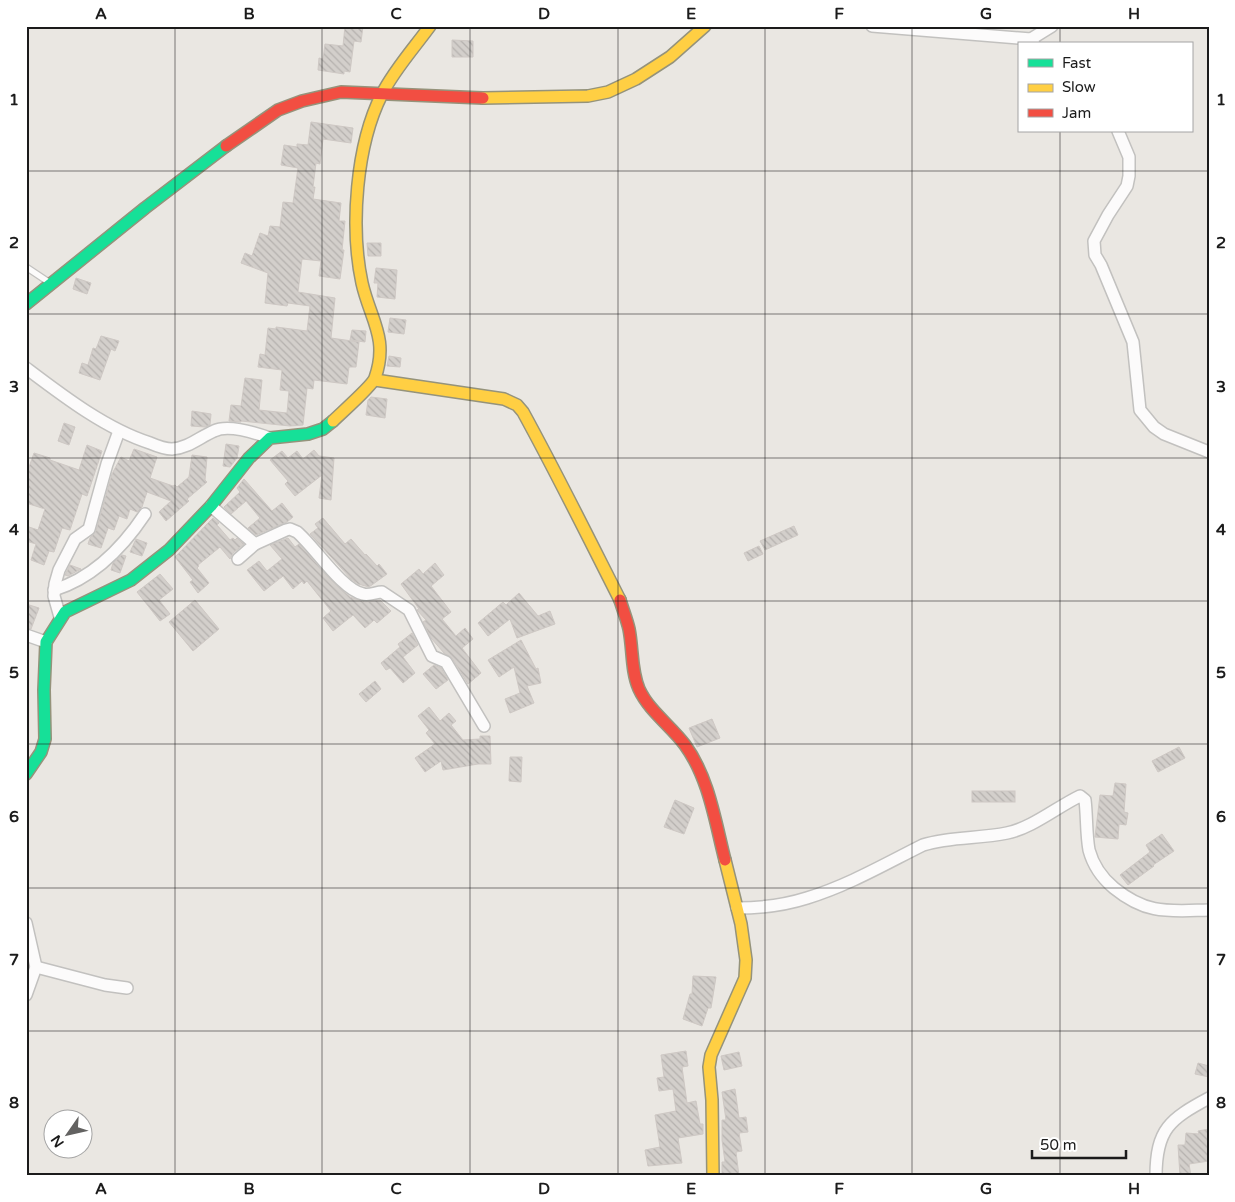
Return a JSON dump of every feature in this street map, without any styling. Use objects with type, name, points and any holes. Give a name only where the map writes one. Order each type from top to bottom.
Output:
[{"type":"street","points":[[26,368],[119,431],[136,439],[170,449],[188,445],[219,429],[242,431],[270,438],[308,434],[331,424],[375,380],[380,354],[380,337],[362,283],[357,241],[357,182],[361,158],[382,94],[430,26]]},
{"type":"street","points":[[26,304],[52,285],[145,208],[244,132],[278,110],[325,94],[341,92],[475,98],[588,96],[608,92],[636,79],[670,57],[705,26]]},
{"type":"street","points":[[872,26],[1033,42],[1052,26]]},
{"type":"street","points":[[1118,132],[1129,157],[1129,176],[1126,186],[1094,241],[1095,254],[1101,264],[1133,342],[1140,410],[1154,427],[1164,434],[1209,452]]},
{"type":"street","points":[[375,380],[504,399],[517,405],[523,412],[572,503],[583,529],[620,600],[628,629],[636,681],[640,691],[646,701],[684,744],[702,776],[737,908],[746,960],[744,978],[714,1045],[709,1067],[714,1176]]},
{"type":"street","points":[[60,617],[54,596],[59,570],[66,553],[75,539],[89,529],[107,464],[119,431]]},
{"type":"street","points":[[26,774],[41,752],[45,739],[44,690],[46,642],[60,617],[68,609],[136,577],[169,550],[211,506],[250,458],[270,438]]},
{"type":"street","points":[[211,506],[255,544]]},
{"type":"street","points":[[54,590],[83,578],[103,563],[127,539],[145,514]]},
{"type":"street","points":[[238,559],[255,544],[286,530],[297,532],[354,591],[366,595],[382,592],[406,607],[432,656],[446,662],[484,726]]},
{"type":"street","points":[[26,634],[46,642]]},
{"type":"street","points":[[737,908],[755,908],[805,899],[838,886],[935,841],[946,838],[1008,833],[1020,829],[1080,796],[1085,800],[1090,851],[1098,870],[1107,882],[1136,904],[1172,911],[1209,910]]},
{"type":"street","points":[[26,923],[36,967],[26,994]]},
{"type":"street","points":[[36,967],[105,985],[127,988]]},
{"type":"street","points":[[1156,1176],[1157,1151],[1165,1132],[1181,1113],[1209,1098]]},
{"type":"lane","points":[[26,267],[52,285]]},
{"type":"building","points":[[345,26],[363,26],[361,42],[354,41],[350,72],[344,71],[344,74],[318,70],[319,58],[323,59],[325,44],[343,46]]},
{"type":"building","points":[[452,40],[473,41],[473,57],[452,57]]},
{"type":"building","points":[[311,122],[353,128],[351,143],[323,139],[320,164],[316,163],[313,187],[315,187],[313,199],[341,203],[339,221],[345,221],[342,250],[344,250],[340,279],[319,276],[321,261],[302,259],[298,292],[335,298],[331,338],[359,342],[356,367],[349,367],[347,384],[314,380],[313,389],[307,388],[303,425],[290,426],[229,421],[231,405],[241,406],[245,378],[262,380],[259,410],[287,413],[289,391],[280,390],[282,370],[258,367],[260,354],[265,355],[268,328],[276,329],[276,327],[307,331],[310,306],[288,303],[287,306],[265,303],[268,273],[241,263],[245,253],[252,256],[260,233],[268,236],[270,226],[280,227],[283,202],[293,203],[298,168],[281,165],[284,145],[297,147],[297,144],[308,145]]},
{"type":"building","points":[[367,243],[381,243],[381,256],[368,256]]},
{"type":"building","points":[[376,268],[397,270],[395,299],[377,297],[378,283],[374,283]]},
{"type":"building","points":[[76,278],[91,283],[87,294],[73,289]]},
{"type":"building","points":[[390,318],[406,320],[404,334],[388,332]]},
{"type":"building","points":[[352,330],[366,331],[365,342],[350,340]]},
{"type":"building","points":[[101,336],[119,341],[115,351],[111,349],[100,380],[79,373],[82,363],[88,365],[93,348],[96,349]]},
{"type":"building","points":[[389,356],[401,358],[400,367],[387,366]]},
{"type":"building","points":[[371,397],[387,399],[385,418],[366,415],[368,400]]},
{"type":"building","points":[[192,411],[211,414],[210,425],[205,427],[191,426]]},
{"type":"building","points":[[64,423],[75,427],[69,445],[58,441]]},
{"type":"building","points":[[226,444],[239,446],[237,458],[230,467],[223,466]]},
{"type":"building","points":[[87,445],[102,451],[87,496],[82,494],[70,530],[62,528],[54,552],[49,551],[44,565],[31,560],[36,544],[26,541],[26,526],[38,530],[45,509],[26,503],[26,469],[28,470],[34,453],[79,470]]},
{"type":"building","points":[[134,449],[157,457],[150,478],[177,487],[189,477],[192,455],[207,457],[205,480],[207,482],[166,521],[159,512],[171,501],[147,492],[142,507],[137,512],[130,509],[127,519],[119,516],[114,530],[108,528],[101,548],[88,544],[96,531],[112,474],[121,457],[129,461]]},
{"type":"building","points":[[314,450],[319,456],[334,458],[331,500],[319,498],[322,475],[295,496],[285,484],[288,481],[270,460],[282,451],[288,458],[297,451],[303,459]]},
{"type":"building","points":[[244,479],[272,511],[282,503],[293,517],[287,522],[256,535],[248,528],[260,518],[246,501],[231,514],[224,507],[240,492],[237,488]]},
{"type":"building","points":[[213,518],[219,523],[217,525],[230,540],[237,538],[244,544],[233,553],[230,559],[220,547],[198,565],[197,568],[209,583],[198,593],[190,582],[193,580],[175,557]]},
{"type":"building","points":[[323,518],[345,544],[351,539],[365,555],[377,566],[379,564],[387,574],[369,587],[358,584],[351,579],[310,534],[318,528],[315,524]]},
{"type":"building","points":[[794,526],[798,535],[765,550],[760,541]]},
{"type":"building","points":[[288,538],[295,547],[299,544],[332,581],[350,597],[365,602],[380,600],[391,611],[377,623],[374,620],[365,628],[353,615],[333,631],[323,618],[331,611],[307,581],[304,584],[302,581],[293,589],[283,576],[264,591],[247,570],[259,561],[267,571],[282,559],[270,545]]},
{"type":"building","points":[[136,539],[147,543],[142,556],[130,552]]},
{"type":"building","points":[[759,546],[763,554],[748,561],[744,553]]},
{"type":"building","points":[[122,555],[126,556],[120,573],[111,570],[113,563]]},
{"type":"building","points":[[435,563],[444,575],[431,586],[451,612],[442,619],[456,636],[465,628],[473,639],[462,648],[481,673],[468,684],[452,658],[444,653],[431,638],[423,622],[426,620],[417,610],[419,609],[401,584],[419,569],[423,574]]},
{"type":"building","points":[[70,565],[81,569],[68,576],[65,575]]},
{"type":"building","points":[[160,574],[173,589],[159,600],[170,614],[160,621],[137,592]]},
{"type":"building","points":[[519,593],[538,616],[550,611],[555,624],[517,638],[510,619],[488,636],[478,623],[503,602],[506,605]]},
{"type":"building","points":[[195,600],[219,629],[193,651],[169,622]]},
{"type":"building","points":[[26,604],[39,608],[31,629],[26,628]]},
{"type":"building","points":[[412,633],[418,645],[403,657],[415,673],[403,683],[390,668],[386,670],[381,663],[400,647],[398,644]]},
{"type":"building","points":[[521,640],[536,669],[538,668],[541,683],[527,686],[534,703],[510,713],[505,699],[520,693],[514,667],[499,677],[488,660]]},
{"type":"building","points":[[434,665],[441,668],[448,680],[436,689],[423,674]]},
{"type":"building","points":[[375,681],[381,689],[366,702],[359,694]]},
{"type":"building","points":[[429,707],[440,721],[449,713],[456,721],[451,725],[463,740],[480,739],[480,736],[490,736],[491,764],[478,764],[443,770],[441,761],[425,772],[415,758],[435,744],[426,733],[429,730],[418,716]]},
{"type":"building","points":[[712,719],[720,738],[697,747],[689,728]]},
{"type":"building","points":[[1179,747],[1185,758],[1158,772],[1152,761]]},
{"type":"building","points":[[510,757],[522,757],[521,782],[509,781]]},
{"type":"building","points":[[1115,783],[1126,784],[1124,812],[1128,813],[1126,825],[1119,824],[1118,839],[1095,837],[1100,795],[1113,796]]},
{"type":"building","points":[[972,791],[1015,791],[1015,802],[972,802]]},
{"type":"building","points":[[675,800],[694,808],[684,834],[664,827]]},
{"type":"building","points":[[1162,834],[1174,851],[1128,885],[1120,875],[1150,852],[1146,845]]},
{"type":"building","points":[[693,976],[716,977],[711,1008],[708,1008],[702,1026],[683,1019],[690,994],[692,994]]},
{"type":"building","points":[[686,1051],[688,1066],[682,1067],[687,1103],[696,1101],[700,1124],[703,1124],[703,1134],[678,1138],[682,1163],[648,1166],[645,1150],[660,1147],[655,1115],[676,1111],[673,1089],[659,1091],[657,1078],[664,1077],[661,1055]]},
{"type":"building","points":[[739,1052],[742,1066],[724,1070],[721,1056]]},
{"type":"building","points":[[1198,1063],[1209,1066],[1209,1077],[1195,1074]]},
{"type":"building","points":[[735,1089],[739,1118],[746,1117],[748,1132],[739,1133],[742,1151],[736,1152],[739,1176],[722,1176],[722,1162],[725,1162],[722,1120],[726,1120],[722,1092]]},
{"type":"building","points":[[1209,1129],[1209,1161],[1189,1164],[1191,1176],[1180,1176],[1178,1145],[1185,1145],[1186,1133],[1199,1134],[1198,1131]]},
{"type":"traffic: fast","points":[[26,304],[145,208],[226,146]]},
{"type":"traffic: fast","points":[[26,774],[41,752],[45,739],[44,690],[46,642],[65,612],[131,580],[169,550],[211,506],[249,458],[270,438],[308,434],[323,429],[333,421]]},
{"type":"traffic: slow","points":[[333,421],[373,382],[379,364],[379,340],[362,283],[356,237],[358,187],[366,137],[373,114],[387,85],[430,26]]},
{"type":"traffic: slow","points":[[483,98],[588,96],[608,92],[636,79],[670,57],[705,26]]},
{"type":"traffic: slow","points":[[375,380],[504,399],[517,405],[523,412],[548,459],[620,600]]},
{"type":"traffic: slow","points":[[713,1176],[712,1100],[709,1067],[711,1055],[745,978],[746,960],[741,924],[725,860]]},
{"type":"traffic: jam","points":[[226,146],[278,110],[302,101],[341,92],[483,98]]},
{"type":"traffic: jam","points":[[620,600],[629,629],[636,682],[648,704],[685,745],[700,771],[710,800],[725,860]]}]
